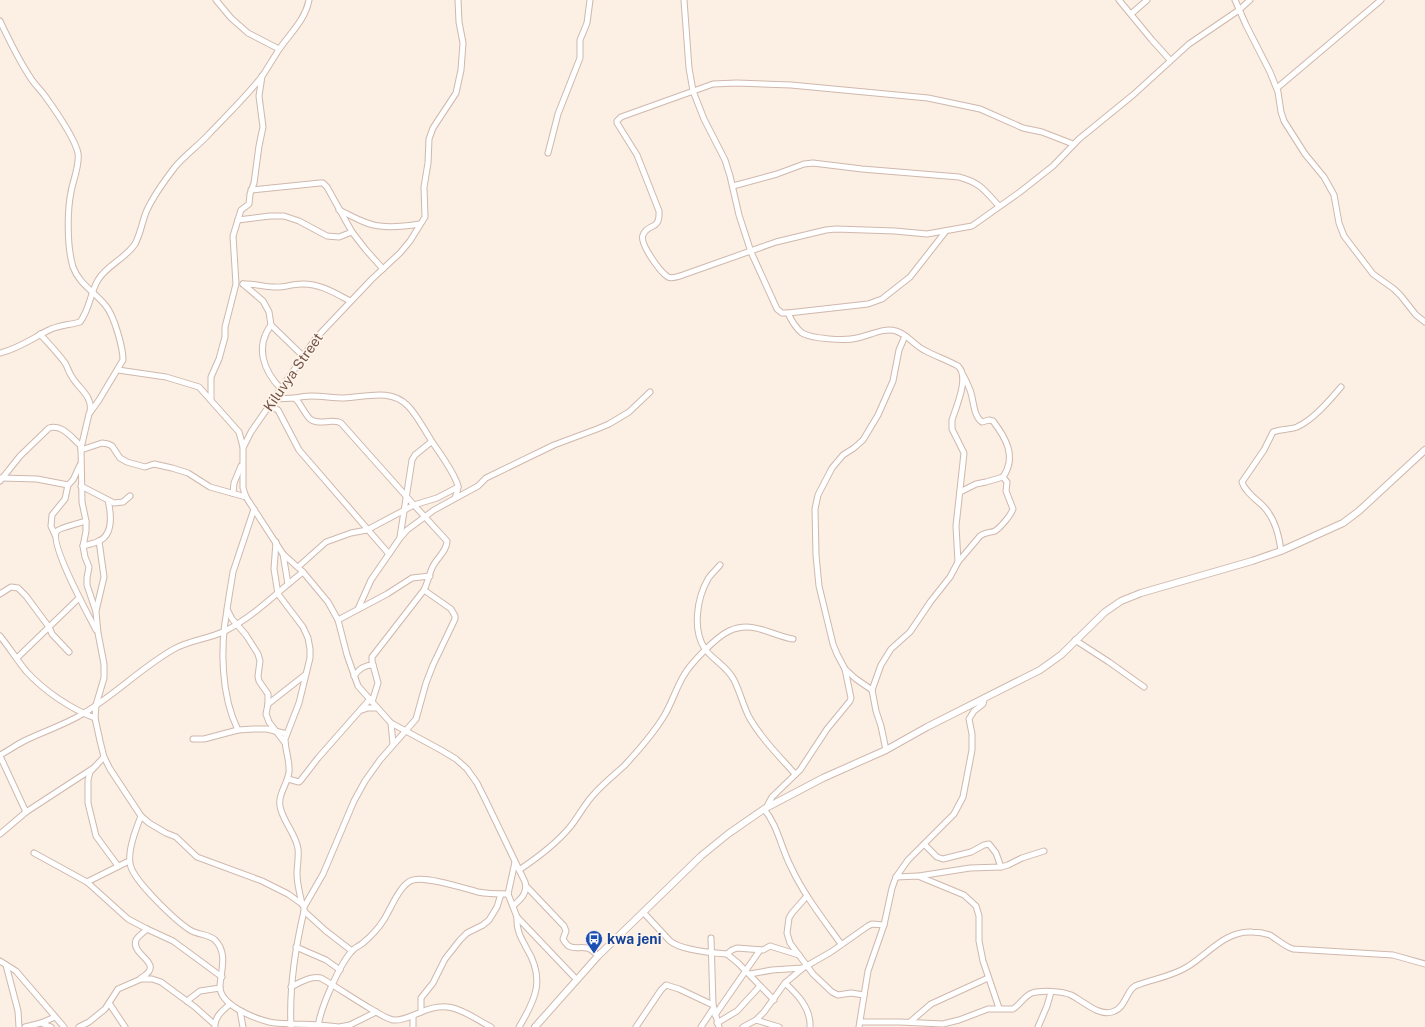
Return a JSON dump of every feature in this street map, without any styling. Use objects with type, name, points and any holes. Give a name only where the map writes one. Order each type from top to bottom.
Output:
[{"type":"street","points":[[216,0],[248,33],[279,49]]},
{"type":"street","points":[[0,353],[20,346],[40,334],[58,326],[80,322],[88,307],[92,292],[98,280],[127,254],[134,245],[148,208],[176,165],[207,136],[262,76],[279,49],[301,20],[309,0]]},
{"type":"street","name":"Kiluvya Street","points":[[458,0],[463,43],[461,70],[456,93],[433,128],[429,138],[428,163],[424,187],[425,217],[400,253],[350,301],[316,338],[251,432],[243,448],[243,488],[246,497],[276,541],[283,554],[303,572],[328,602],[338,620],[358,686],[392,723],[456,759],[467,769],[477,783],[527,887],[564,926],[566,931],[563,940],[566,944],[573,948],[589,949],[598,956]]},
{"type":"street","points":[[548,153],[558,114],[580,58],[580,40],[587,22],[590,0]]},
{"type":"street","points":[[684,0],[689,68],[693,91],[704,119],[725,160],[733,186],[739,215],[751,252],[775,306],[780,311],[788,313],[868,304],[882,299],[910,277],[946,231]]},
{"type":"street","points":[[1119,0],[1170,60]]},
{"type":"street","points":[[1130,14],[1147,0]]},
{"type":"street","points":[[1235,0],[1277,88],[1284,121],[1305,154],[1324,177],[1334,195],[1339,223],[1344,236],[1373,274],[1394,289],[1417,316],[1425,322]]},
{"type":"street","points":[[1073,144],[1042,132],[1023,128],[980,109],[928,98],[791,85],[737,83],[713,84],[621,117],[617,120],[617,123],[637,155],[659,211],[660,219],[657,224],[646,230],[643,235],[642,242],[660,269],[672,278],[780,242],[826,230],[895,231],[927,234],[946,231],[972,226],[1034,182],[1053,166],[1073,144],[1133,95],[1170,60],[1204,32],[1239,10],[1250,0]]},
{"type":"street","points":[[1277,88],[1381,0]]},
{"type":"street","points":[[0,21],[17,57],[31,79],[51,104],[76,148],[78,161],[68,210],[68,230],[73,266],[82,283],[109,309],[121,340],[124,360],[89,414]]},
{"type":"street","points":[[211,399],[211,378],[219,359],[225,337],[225,327],[236,284],[233,259],[233,236],[241,210],[249,204],[251,190],[254,183],[259,146],[264,127],[259,96],[262,76]]},
{"type":"street","points":[[733,186],[777,174],[804,164],[813,163],[862,169],[959,177],[971,180],[981,186],[999,206]]},
{"type":"street","points":[[251,190],[323,183],[352,232],[383,269]]},
{"type":"street","points":[[339,210],[369,224],[379,226],[396,227],[420,224]]},
{"type":"street","points":[[238,220],[270,216],[284,216],[299,221],[328,236],[340,237],[352,232]]},
{"type":"street","points":[[236,284],[250,284],[272,288],[309,284],[327,289],[350,301]]},
{"type":"street","points":[[243,284],[255,293],[268,307],[271,325],[304,357]]},
{"type":"street","points":[[788,313],[791,320],[801,331],[809,335],[845,340],[892,330],[896,331],[924,350],[958,366],[961,369],[971,391],[977,416],[982,422],[989,420],[993,421],[1006,440],[1010,453],[1010,463],[1003,477],[976,484],[960,492]]},
{"type":"street","points":[[271,325],[265,335],[262,346],[262,354],[270,376],[281,389]]},
{"type":"street","points":[[40,334],[56,350],[66,365],[70,376],[88,397],[91,406],[81,449],[82,502],[86,521],[83,546],[89,567],[87,585],[96,612],[98,633],[104,664],[104,678],[96,705],[95,718],[104,757],[110,769],[141,816],[157,828],[176,837],[197,857],[262,881],[288,894],[330,935],[352,951]]},
{"type":"street","points":[[765,808],[772,797],[805,763],[818,740],[851,698],[845,669],[833,644],[831,630],[821,599],[816,555],[815,509],[818,495],[832,468],[843,455],[863,440],[878,415],[893,381],[899,350],[905,336]]},
{"type":"street","points":[[118,370],[166,377],[199,387],[239,432],[243,448]]},
{"type":"street","points":[[958,562],[956,526],[960,492],[960,476],[964,453],[951,426],[961,389],[963,374]]},
{"type":"street","points":[[1281,551],[1278,530],[1274,522],[1264,507],[1244,487],[1242,482],[1264,450],[1273,432],[1303,424],[1342,387]]},
{"type":"street","points":[[358,610],[371,580],[400,538],[407,530],[425,516],[478,486],[486,478],[554,446],[608,424],[628,412],[650,392]]},
{"type":"street","points":[[274,399],[310,396],[345,398],[364,395],[391,396],[402,401],[409,407],[442,457],[458,487],[455,498]]},
{"type":"street","points":[[288,780],[299,782],[318,758],[371,701],[378,683],[372,657],[424,590],[434,565],[446,546],[447,541],[341,423],[337,421],[311,420],[295,398]]},
{"type":"street","points":[[270,406],[278,410],[299,450],[389,554]]},
{"type":"street","points":[[1,480],[20,456],[49,428],[55,427],[65,431],[80,445],[81,449]]},
{"type":"street","points":[[239,432],[251,432]]},
{"type":"street","points":[[400,538],[413,458],[432,442]]},
{"type":"street","points":[[81,449],[102,443],[108,444],[112,446],[120,458],[127,462],[145,467],[154,464],[172,468],[188,473],[210,487],[246,497]]},
{"type":"street","points":[[535,1027],[598,956],[701,856],[728,834],[765,808],[823,778],[886,750],[927,727],[984,700],[1040,670],[1052,662],[1105,612],[1122,601],[1141,593],[1229,569],[1281,551],[1343,523],[1359,511],[1425,450]]},
{"type":"street","points":[[81,463],[73,480],[68,485],[65,499],[52,515],[51,526],[65,566],[79,598],[98,633]]},
{"type":"street","points":[[233,494],[234,483],[243,463]]},
{"type":"street","points":[[886,750],[872,690],[875,679],[885,656],[910,632],[931,601],[950,577],[958,562],[984,532],[994,531],[1009,518],[1012,513],[1013,505],[1006,491],[1007,482],[1003,477]]},
{"type":"street","points":[[1,480],[37,479],[68,485]]},
{"type":"street","points":[[81,486],[108,500],[119,503],[123,502],[130,496]]},
{"type":"street","points":[[298,567],[326,542],[351,533],[367,530],[414,505],[437,498],[458,487]]},
{"type":"street","points":[[83,546],[99,541],[107,532],[111,522],[108,500]]},
{"type":"street","points":[[238,730],[228,704],[226,690],[224,632],[233,572],[254,509]]},
{"type":"street","points":[[55,536],[56,531],[60,528],[73,526],[86,521]]},
{"type":"street","points":[[96,612],[104,577],[99,541]]},
{"type":"street","points":[[276,541],[274,569],[278,594],[303,627],[308,638],[310,649],[310,658],[299,703],[285,743],[289,770],[288,780],[280,797],[280,810],[294,837],[298,849],[298,882],[303,907]]},
{"type":"street","points":[[283,554],[288,584]]},
{"type":"street","points":[[720,565],[712,573],[706,583],[698,611],[698,633],[700,641],[706,650],[729,672],[734,680],[749,717],[795,774]]},
{"type":"street","points":[[26,812],[0,756],[23,742],[59,727],[84,714],[155,661],[175,648],[224,632],[278,594],[303,572]]},
{"type":"street","points":[[338,620],[388,594],[412,578],[430,576]]},
{"type":"street","points":[[0,594],[11,587],[18,588],[26,596],[52,634],[69,652]]},
{"type":"street","points":[[291,1025],[291,987],[303,907],[323,874],[354,801],[365,780],[393,744],[416,719],[426,683],[455,619],[455,616],[450,609],[424,590]]},
{"type":"street","points":[[18,658],[79,598]]},
{"type":"street","points":[[228,609],[229,615],[258,654],[260,661],[258,676],[259,681],[268,694],[266,714],[269,722],[285,743]]},
{"type":"street","points":[[519,870],[530,863],[569,828],[583,806],[638,749],[664,716],[684,675],[713,642],[729,631],[751,626],[782,637],[793,639]]},
{"type":"street","points":[[0,636],[39,684],[84,714],[95,718]]},
{"type":"street","points":[[1075,640],[1144,687]]},
{"type":"street","points":[[354,676],[362,667],[373,665]]},
{"type":"street","points":[[845,669],[872,690]]},
{"type":"street","points":[[268,704],[305,675]]},
{"type":"street","points":[[984,700],[983,704],[974,711],[969,719],[972,734],[972,750],[963,797],[954,814],[908,860],[896,877],[892,888],[884,925],[868,972],[860,1025],[910,1022],[943,1024],[959,1020],[988,1009],[1013,1009],[1024,998],[1032,993],[1051,992],[1069,994],[1099,1012],[1113,1012],[1120,1008],[1134,987],[1180,971],[1230,936],[1241,932],[1268,935],[1284,946],[1293,949],[1393,955],[1425,964]]},
{"type":"street","points":[[361,710],[377,708]]},
{"type":"street","points":[[392,723],[393,744]]},
{"type":"street","points":[[193,739],[204,739],[238,730],[260,728],[287,734]]},
{"type":"street","points":[[0,834],[26,812],[93,768],[104,757]]},
{"type":"street","points":[[93,768],[88,780],[92,821],[96,836],[118,866]]},
{"type":"street","points":[[765,808],[771,817],[790,865],[807,896],[841,944]]},
{"type":"street","points":[[141,816],[133,841],[129,861],[134,876],[174,917],[192,931],[211,937],[215,940],[221,949],[223,965],[220,988],[221,992],[230,1004],[240,1011],[269,1022],[291,1025],[338,1027],[350,1025],[376,1012]]},
{"type":"street","points":[[924,844],[937,857],[944,858],[971,852],[989,844],[996,853],[1001,867]]},
{"type":"street","points":[[896,877],[918,876],[970,868],[1001,867],[1044,851]]},
{"type":"street","points":[[34,853],[87,882],[122,914],[147,929],[173,941],[222,976]]},
{"type":"street","points":[[87,882],[129,861]]},
{"type":"street","points":[[515,862],[508,894],[517,917],[517,929],[537,972],[537,984],[533,1001],[519,1027]]},
{"type":"street","points":[[918,876],[964,895],[976,906],[979,916],[979,941],[983,961],[999,1008]]},
{"type":"street","points":[[318,1026],[324,1007],[340,970],[352,951],[362,944],[376,930],[408,882],[420,879],[490,894],[508,894]]},
{"type":"street","points":[[513,906],[522,897],[527,887]]},
{"type":"street","points":[[421,1012],[421,998],[433,983],[445,959],[467,933],[483,925],[489,920],[501,894]]},
{"type":"street","points":[[807,896],[789,918],[788,938],[790,943],[805,967],[832,992],[838,995],[851,993],[864,995]]},
{"type":"street","points":[[643,912],[675,945],[711,953],[728,954],[750,974],[774,1000]]},
{"type":"street","points":[[517,917],[577,980]]},
{"type":"street","points":[[743,1027],[756,1020],[774,1000],[785,983],[805,967],[831,952],[868,926],[872,924],[884,925]]},
{"type":"street","points":[[79,1027],[89,1022],[105,1009],[118,989],[140,979],[151,970],[149,963],[136,948],[138,938],[147,929]]},
{"type":"street","points":[[711,938],[713,1007],[718,1025],[737,1011],[760,986]]},
{"type":"street","points":[[296,946],[321,958],[340,970]]},
{"type":"street","points":[[728,954],[737,948],[760,950],[773,946],[782,951],[798,955]]},
{"type":"street","points":[[715,1015],[760,950]]},
{"type":"street","points":[[0,961],[16,971],[64,1027]]},
{"type":"street","points":[[6,965],[18,1011],[19,1027]]},
{"type":"street","points":[[750,974],[805,967]]},
{"type":"street","points":[[291,987],[309,978],[321,978],[386,1018],[398,1020],[435,1008],[451,1006],[490,1027]]},
{"type":"street","points":[[910,1022],[931,1004],[988,978]]},
{"type":"street","points":[[140,979],[152,979],[161,982],[187,1001],[215,1026],[219,1014],[230,1004]]},
{"type":"street","points":[[785,983],[800,997],[811,1021],[810,1027]]},
{"type":"street","points":[[636,1027],[666,985],[678,989],[713,1007]]},
{"type":"street","points":[[187,1001],[200,990],[220,988]]},
{"type":"street","points":[[1038,1027],[1051,992]]},
{"type":"street","points":[[109,1003],[125,1027]]},
{"type":"street","points":[[701,1027],[713,1007]]},
{"type":"street","points":[[240,1011],[243,1027]]},
{"type":"street","points":[[413,1016],[413,1027]]},
{"type":"street","points":[[25,1027],[41,1023],[55,1017]]},
{"type":"street","points":[[756,1020],[779,1027]]},
{"type":"street","points":[[41,1023],[52,1027]]},
{"type":"place","name":"kwa jeni","points":[[594,954]]}]
